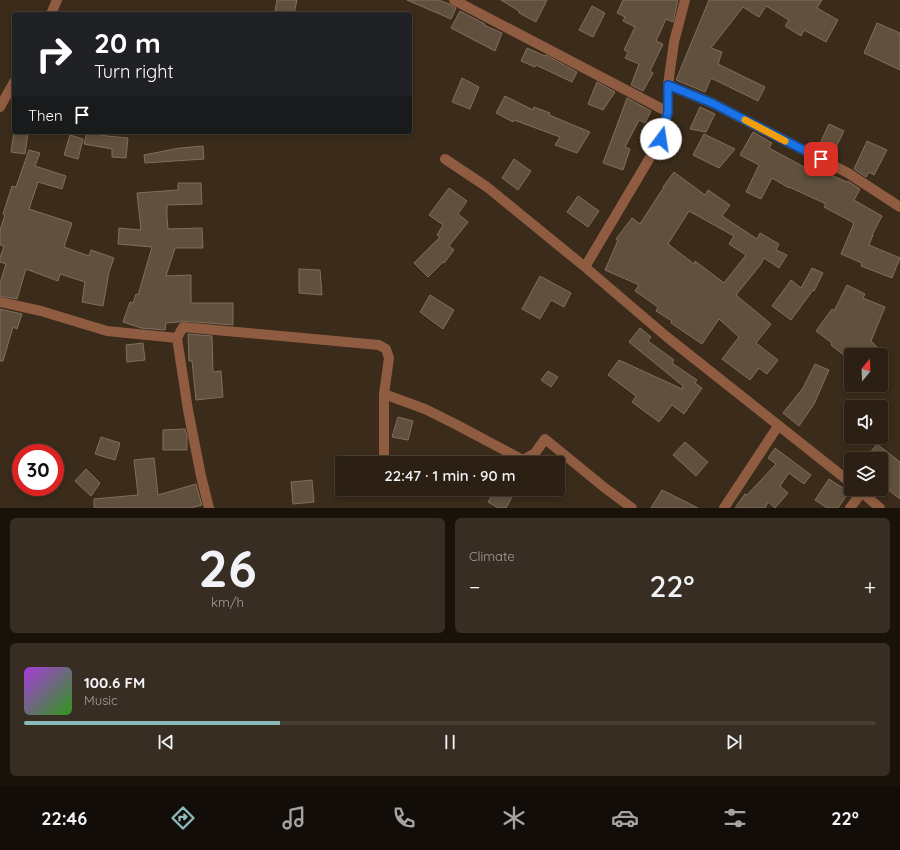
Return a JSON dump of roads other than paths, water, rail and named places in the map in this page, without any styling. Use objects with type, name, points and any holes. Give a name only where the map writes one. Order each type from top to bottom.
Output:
[{"type":"street","points":[[52,12],[57,0]]},
{"type":"street","points":[[454,0],[668,112]]},
{"type":"street","points":[[584,267],[661,139],[668,112],[668,85],[674,42],[685,0]]},
{"type":"street","points":[[668,85],[712,103],[848,173],[900,207]]},
{"type":"street","points":[[0,107],[12,86]]},
{"type":"street","points":[[445,159],[487,187],[667,337],[844,478]]},
{"type":"street","points":[[0,302],[41,311],[107,331],[177,338]]},
{"type":"street","points":[[209,508],[188,410],[177,338],[183,327],[379,345],[386,350],[389,358],[384,394],[384,456]]},
{"type":"street","points":[[384,394],[425,409],[523,460],[535,453],[545,440],[632,508]]},
{"type":"street","points":[[724,508],[778,426]]},
{"type":"street","points":[[850,508],[857,496]]},
{"type":"street","points":[[867,496],[880,508]]}]
